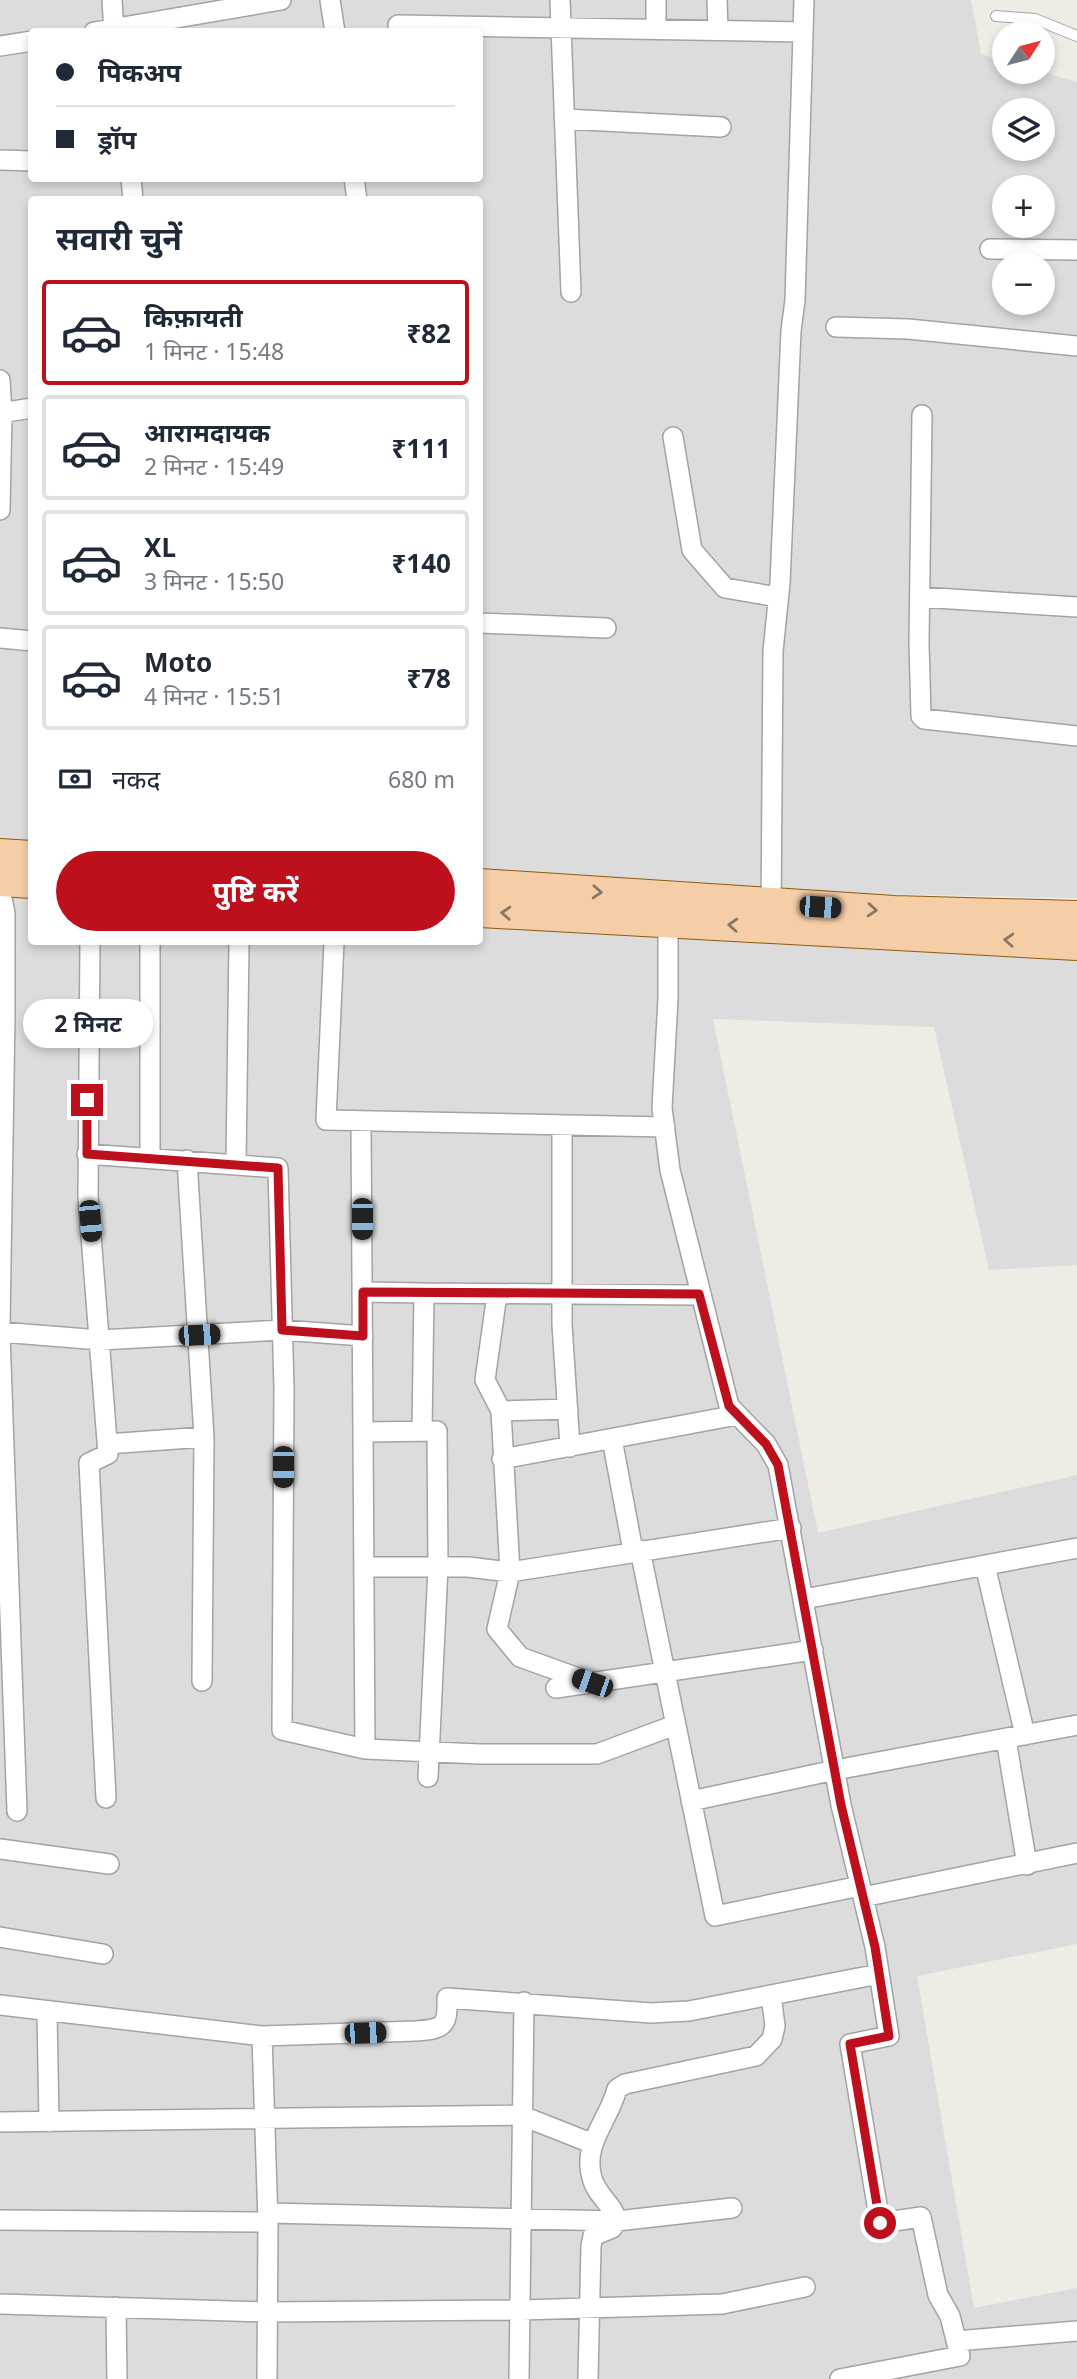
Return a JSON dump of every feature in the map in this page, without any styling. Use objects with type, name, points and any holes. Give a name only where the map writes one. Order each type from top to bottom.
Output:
[{"type":"main road","points":[[0,855],[28,857]]},
{"type":"main road","points":[[0,880],[28,883]]},
{"type":"main road","points":[[483,885],[1077,944]]},
{"type":"main road","points":[[483,911],[668,922],[771,915],[894,912],[1077,917]]},
{"type":"street","points":[[112,0],[114,28]]},
{"type":"street","points":[[125,28],[281,0]]},
{"type":"street","points":[[330,0],[334,28]]},
{"type":"street","points":[[560,0],[571,292]]},
{"type":"street","points":[[656,0],[656,29]]},
{"type":"street","points":[[718,0],[718,30]]},
{"type":"street","points":[[771,915],[773,651],[795,300],[804,0]]},
{"type":"street","points":[[398,25],[802,32]]},
{"type":"street","points":[[0,46],[28,42]]},
{"type":"street","points":[[565,119],[722,127]]},
{"type":"street","points":[[0,160],[28,160]]},
{"type":"street","points":[[990,249],[1077,250]]},
{"type":"street","points":[[836,327],[908,329],[1077,346]]},
{"type":"street","points":[[0,380],[0,510]]},
{"type":"street","points":[[1,413],[28,409]]},
{"type":"street","points":[[922,415],[919,696],[924,719],[1077,736]]},
{"type":"street","points":[[673,437],[692,550],[725,588],[778,597]]},
{"type":"street","points":[[920,597],[1077,607]]},
{"type":"street","points":[[483,623],[606,628]]},
{"type":"street","points":[[0,638],[28,642]]},
{"type":"street","points":[[0,889],[5,926],[0,1324]]},
{"type":"street","points":[[668,922],[668,999],[662,1108],[670,1170],[729,1406],[766,1444],[778,1465],[835,1770],[879,1974],[889,2036],[850,2044],[880,2223],[921,2217],[938,2295],[950,2316],[960,2356],[840,2379]]},
{"type":"street","points":[[90,945],[87,1154],[108,1454],[89,1463],[106,1798]]},
{"type":"street","points":[[150,945],[150,1158]]},
{"type":"street","points":[[236,1164],[239,945]]},
{"type":"street","points":[[334,945],[326,1120],[664,1127]]},
{"type":"street","points":[[361,1122],[365,1749]]},
{"type":"street","points":[[562,1125],[562,1292],[570,1447]]},
{"type":"street","points":[[87,1154],[278,1168],[282,1330],[282,1730],[365,1749],[429,1749],[480,1754],[597,1754],[675,1725]]},
{"type":"street","points":[[187,1160],[204,1437],[202,1681]]},
{"type":"street","points":[[363,1292],[699,1294]]},
{"type":"street","points":[[422,1431],[424,1293]]},
{"type":"street","points":[[497,1294],[485,1380],[501,1411],[510,1572],[497,1629],[520,1657],[592,1683]]},
{"type":"street","points":[[17,1811],[7,1756],[0,1333],[100,1340],[282,1330],[363,1336]]},
{"type":"street","points":[[501,1411],[568,1409]]},
{"type":"street","points":[[502,1459],[737,1415]]},
{"type":"street","points":[[364,1432],[437,1431],[438,1567],[428,1777]]},
{"type":"street","points":[[107,1444],[204,1437]]},
{"type":"street","points":[[612,1439],[715,1916],[1027,1865],[1077,1853]]},
{"type":"street","points":[[365,1567],[438,1567],[510,1572],[791,1528]]},
{"type":"street","points":[[804,1600],[1077,1548]]},
{"type":"street","points":[[985,1565],[1026,1735]]},
{"type":"street","points":[[556,1688],[813,1650]]},
{"type":"street","points":[[691,1801],[835,1770],[1077,1726]]},
{"type":"street","points":[[1006,1739],[1027,1865]]},
{"type":"street","points":[[0,1849],[109,1864]]},
{"type":"street","points":[[0,1937],[103,1954]]},
{"type":"street","points":[[0,2005],[262,2036],[437,2029],[448,2017],[447,1998],[651,2013],[689,2011],[879,1974]]},
{"type":"street","points":[[588,2379],[593,2236],[612,2228],[617,2221],[614,2208],[592,2178],[591,2143],[612,2109],[617,2089],[625,2084],[756,2056],[772,2039],[775,2026],[771,1995]]},
{"type":"street","points":[[519,2379],[520,2115],[524,2002]]},
{"type":"street","points":[[47,2011],[49,2122]]},
{"type":"street","points":[[262,2036],[268,2217],[267,2379]]},
{"type":"street","points":[[0,2122],[264,2116],[520,2115],[591,2143]]},
{"type":"street","points":[[0,2220],[268,2217],[617,2221],[732,2208]]},
{"type":"street","points":[[0,2304],[267,2312],[521,2310],[722,2304],[805,2287]]},
{"type":"street","points":[[116,2307],[117,2379]]},
{"type":"street","points":[[956,2341],[1077,2332]]},
{"type":"lane","points":[[996,16],[1035,19],[1077,36]]},
{"type":"shaded area","points":[[0,0],[971,0],[981,54],[992,57],[992,84],[1055,84],[1055,76],[1077,82],[1077,898],[828,893],[483,871],[483,196],[28,196],[28,842],[0,840]]},
{"type":"shaded area","points":[[0,896],[28,898],[28,945],[483,945],[483,925],[754,942],[1077,956],[1077,1265],[989,1270],[934,1027],[713,1019],[818,1533],[1077,1475],[1077,1944],[917,1976],[974,2308],[1077,2288],[1077,2379],[0,2379]]},
{"type":"route","points":[[87,1100],[87,1154],[278,1168],[282,1330],[363,1336],[363,1292],[699,1294],[729,1406],[766,1444],[778,1465],[841,1805],[875,1947],[889,2036],[850,2044],[880,2223]]}]
